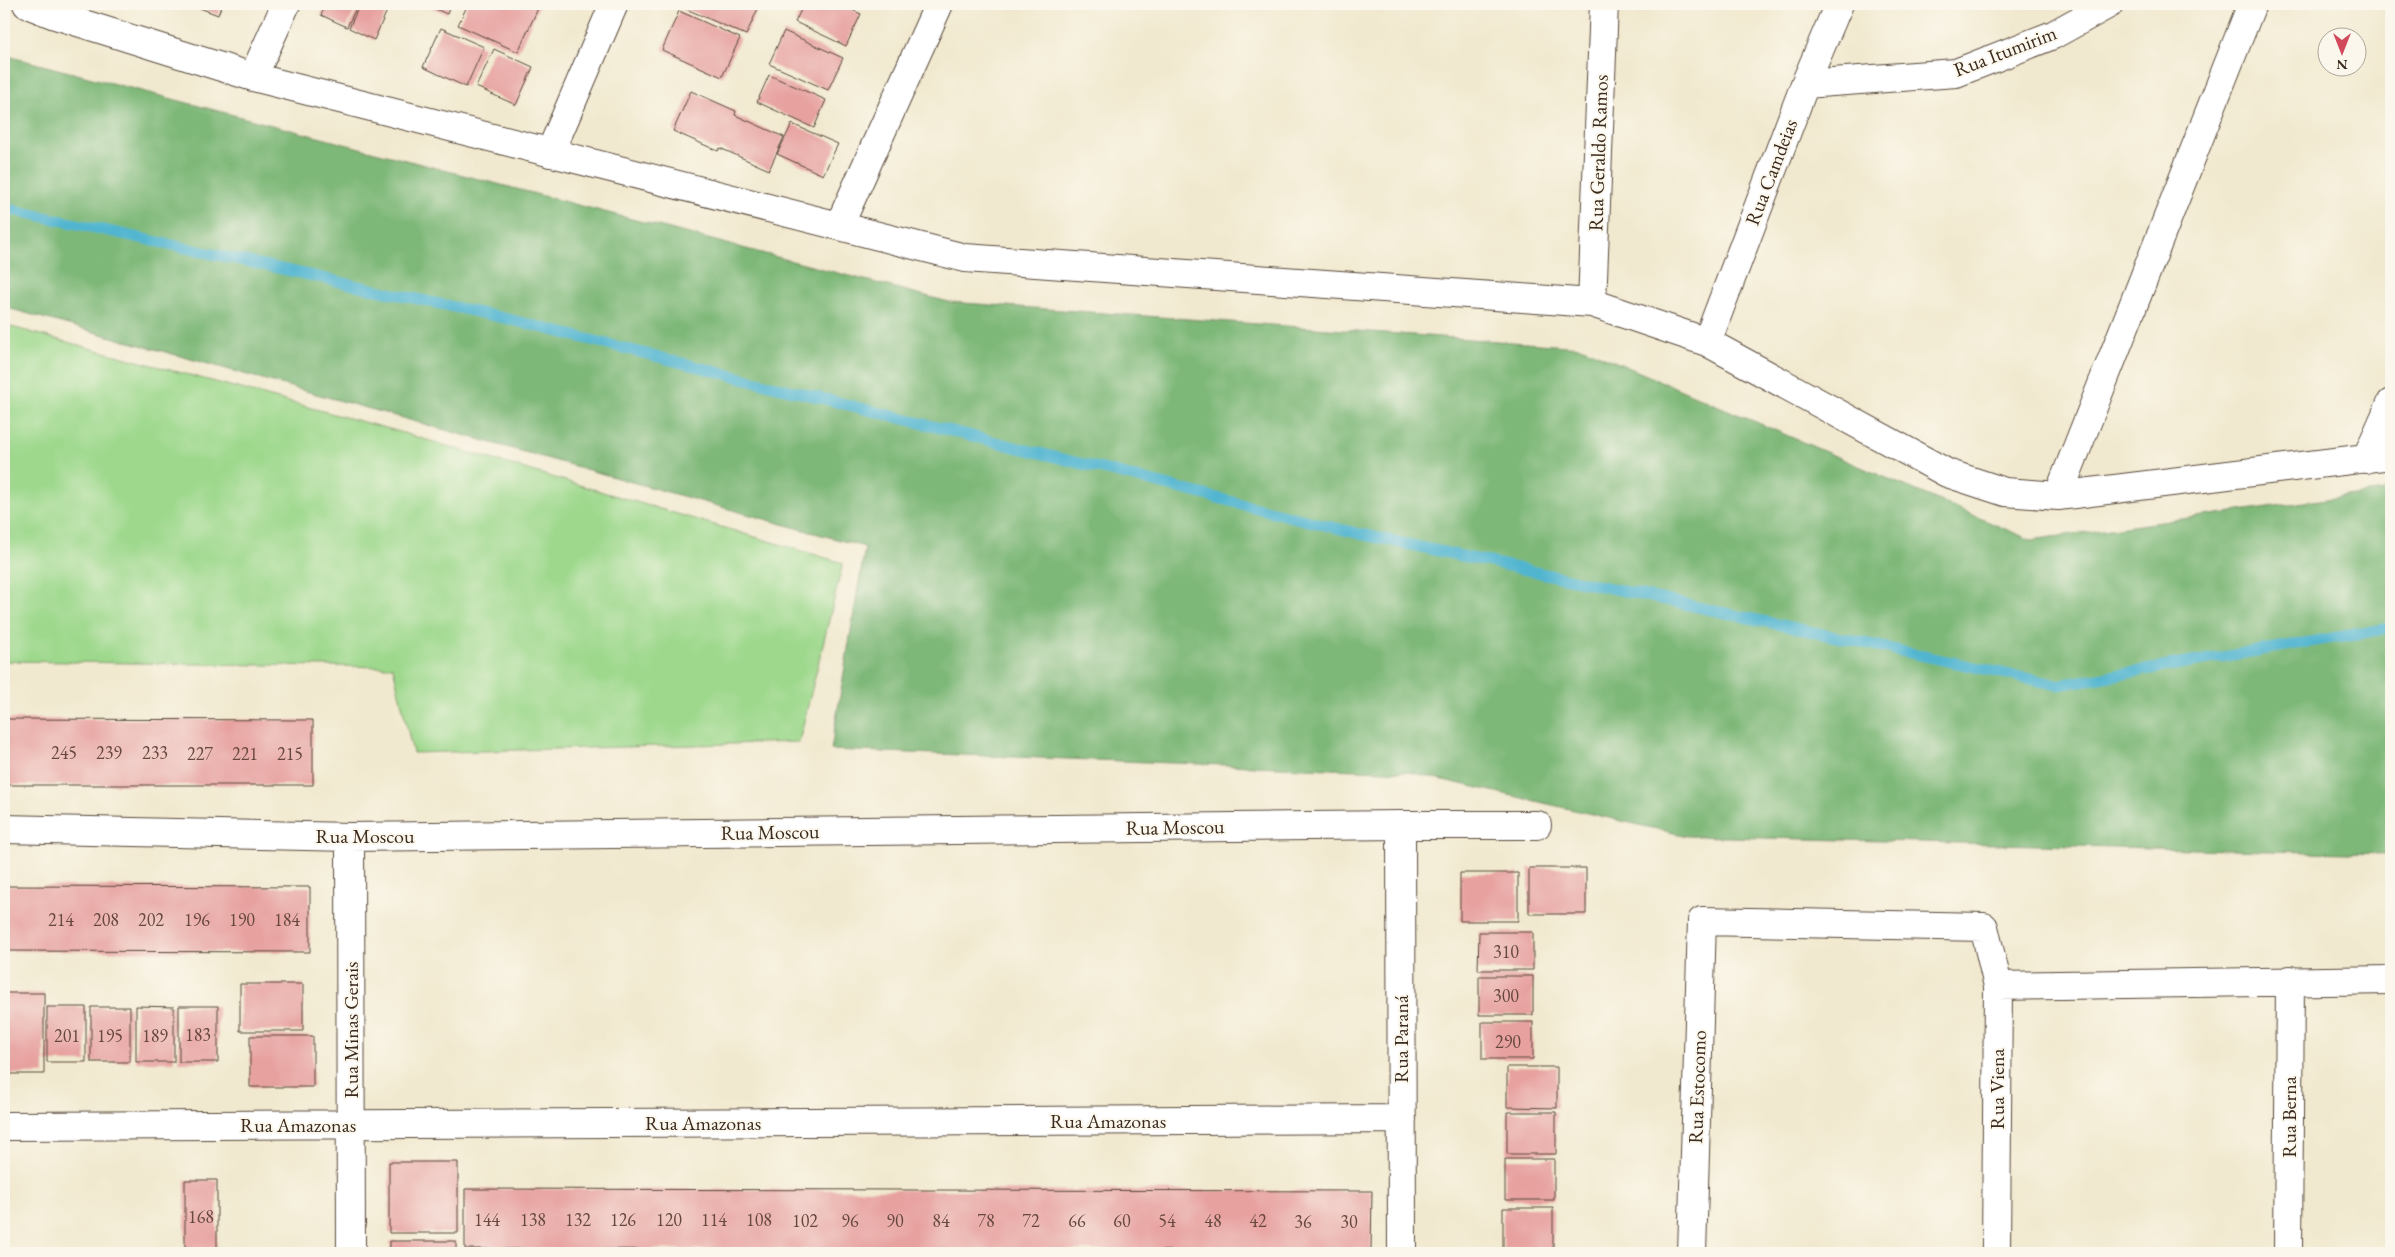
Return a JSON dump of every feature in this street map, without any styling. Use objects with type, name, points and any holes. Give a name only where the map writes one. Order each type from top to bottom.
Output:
[{"type":"street","points":[[27,4],[55,15],[253,77],[965,258],[1592,303],[1707,342],[1947,473],[2006,492],[2058,496],[2379,457],[2391,403]]},
{"type":"street","points":[[253,77],[286,4]]},
{"type":"street","points":[[550,153],[614,4]]},
{"type":"street","points":[[839,226],[939,4]]},
{"type":"street","name":"Rua Geraldo Ramos","points":[[1592,303],[1604,4]]},
{"type":"street","name":"Rua Camdeias","points":[[1707,342],[1805,84],[1839,4]]},
{"type":"street","name":"Rua Itumirim","points":[[1805,84],[1956,73],[2054,35],[2109,4]]},
{"type":"street","points":[[2058,496],[2252,4]]},
{"type":"street","name":"Rua Paraná","points":[[1401,825],[1402,1253]]},
{"type":"street","name":"Rua Moscou","points":[[4,829],[350,837],[1537,825]]},
{"type":"street","name":"Rua Minas Gerais","points":[[350,837],[351,1253]]},
{"type":"street","name":"Rua Viena","points":[[1702,921],[1984,927],[1998,986],[1996,1253]]},
{"type":"street","name":"Rua Estocomo","points":[[1692,1253],[1702,921]]},
{"type":"street","points":[[1998,986],[2290,980],[2391,980]]},
{"type":"street","name":"Rua Berna","points":[[2288,1253],[2290,980]]},
{"type":"street","name":"Rua Amazonas","points":[[4,1126],[1402,1119]]},
{"type":"green space","points":[[4,55],[949,302],[1581,347],[2031,540],[2391,490],[2391,851],[2385,854],[1687,836],[1409,772],[831,750],[865,547],[4,307]]},
{"type":"green space","points":[[4,325],[393,430],[843,563],[799,742],[413,753],[393,667],[4,661]]},
{"type":"building","points":[[189,4],[222,4],[218,15]]},
{"type":"building","points":[[326,4],[358,4],[347,27],[321,15]]},
{"type":"building","points":[[360,4],[390,4],[374,40],[349,28]]},
{"type":"building","points":[[424,4],[451,4],[447,14]]},
{"type":"building","points":[[468,4],[540,4],[518,52],[458,25]]},
{"type":"building","points":[[686,4],[760,4],[746,35],[684,8]]},
{"type":"building","points":[[804,4],[839,4],[861,14],[846,46],[795,22]]},
{"type":"building","points":[[679,11],[740,38],[722,77],[662,50]]},
{"type":"building","points":[[441,28],[484,47],[466,87],[423,67]]},
{"type":"building","points":[[784,31],[843,58],[828,90],[769,64]]},
{"type":"building","points":[[494,49],[533,67],[516,105],[476,87]]},
{"type":"building","points":[[769,75],[826,100],[814,128],[757,102]]},
{"type":"building","points":[[691,91],[736,111],[735,115],[784,137],[769,170],[720,148],[718,151],[673,131]]},
{"type":"building","points":[[792,124],[838,144],[823,175],[777,154]]},
{"type":"building","points":[[4,719],[313,720],[313,785],[4,785]]},
{"type":"building","points":[[1529,868],[1586,868],[1586,914],[1529,914]]},
{"type":"building","points":[[1460,873],[1518,873],[1518,921],[1460,921]]},
{"type":"building","points":[[4,886],[310,887],[310,952],[4,951]]},
{"type":"building","points":[[1479,932],[1533,932],[1533,970],[1478,970]]},
{"type":"building","points":[[1479,976],[1533,976],[1533,1015],[1479,1015]]},
{"type":"building","points":[[240,984],[303,984],[303,1031],[240,1031]]},
{"type":"building","points":[[4,993],[44,993],[44,1074],[4,1074]]},
{"type":"building","points":[[136,1006],[174,1007],[174,1062],[136,1062]]},
{"type":"building","points":[[179,1006],[218,1006],[218,1062],[179,1062]]},
{"type":"building","points":[[47,1007],[86,1007],[86,1062],[47,1062]]},
{"type":"building","points":[[91,1007],[130,1007],[130,1062],[91,1062]]},
{"type":"building","points":[[1482,1022],[1533,1022],[1533,1059],[1482,1059]]},
{"type":"building","points":[[250,1036],[313,1036],[313,1087],[250,1087]]},
{"type":"building","points":[[1507,1067],[1557,1067],[1557,1108],[1507,1107]]},
{"type":"building","points":[[1507,1112],[1556,1112],[1556,1154],[1507,1154]]},
{"type":"building","points":[[1505,1159],[1554,1159],[1554,1200],[1505,1200]]},
{"type":"building","points":[[389,1162],[458,1162],[458,1233],[389,1233]]},
{"type":"building","points":[[185,1180],[217,1180],[217,1253],[185,1253]]},
{"type":"building","points":[[465,1189],[1372,1191],[1371,1251],[465,1249]]},
{"type":"building","points":[[1503,1208],[1553,1208],[1553,1249],[1503,1249]]},
{"type":"building","points":[[390,1241],[456,1241],[456,1253],[390,1253]]},
{"type":"waterway","points":[[4,208],[508,319],[1360,534],[2058,685],[2391,628]]}]
